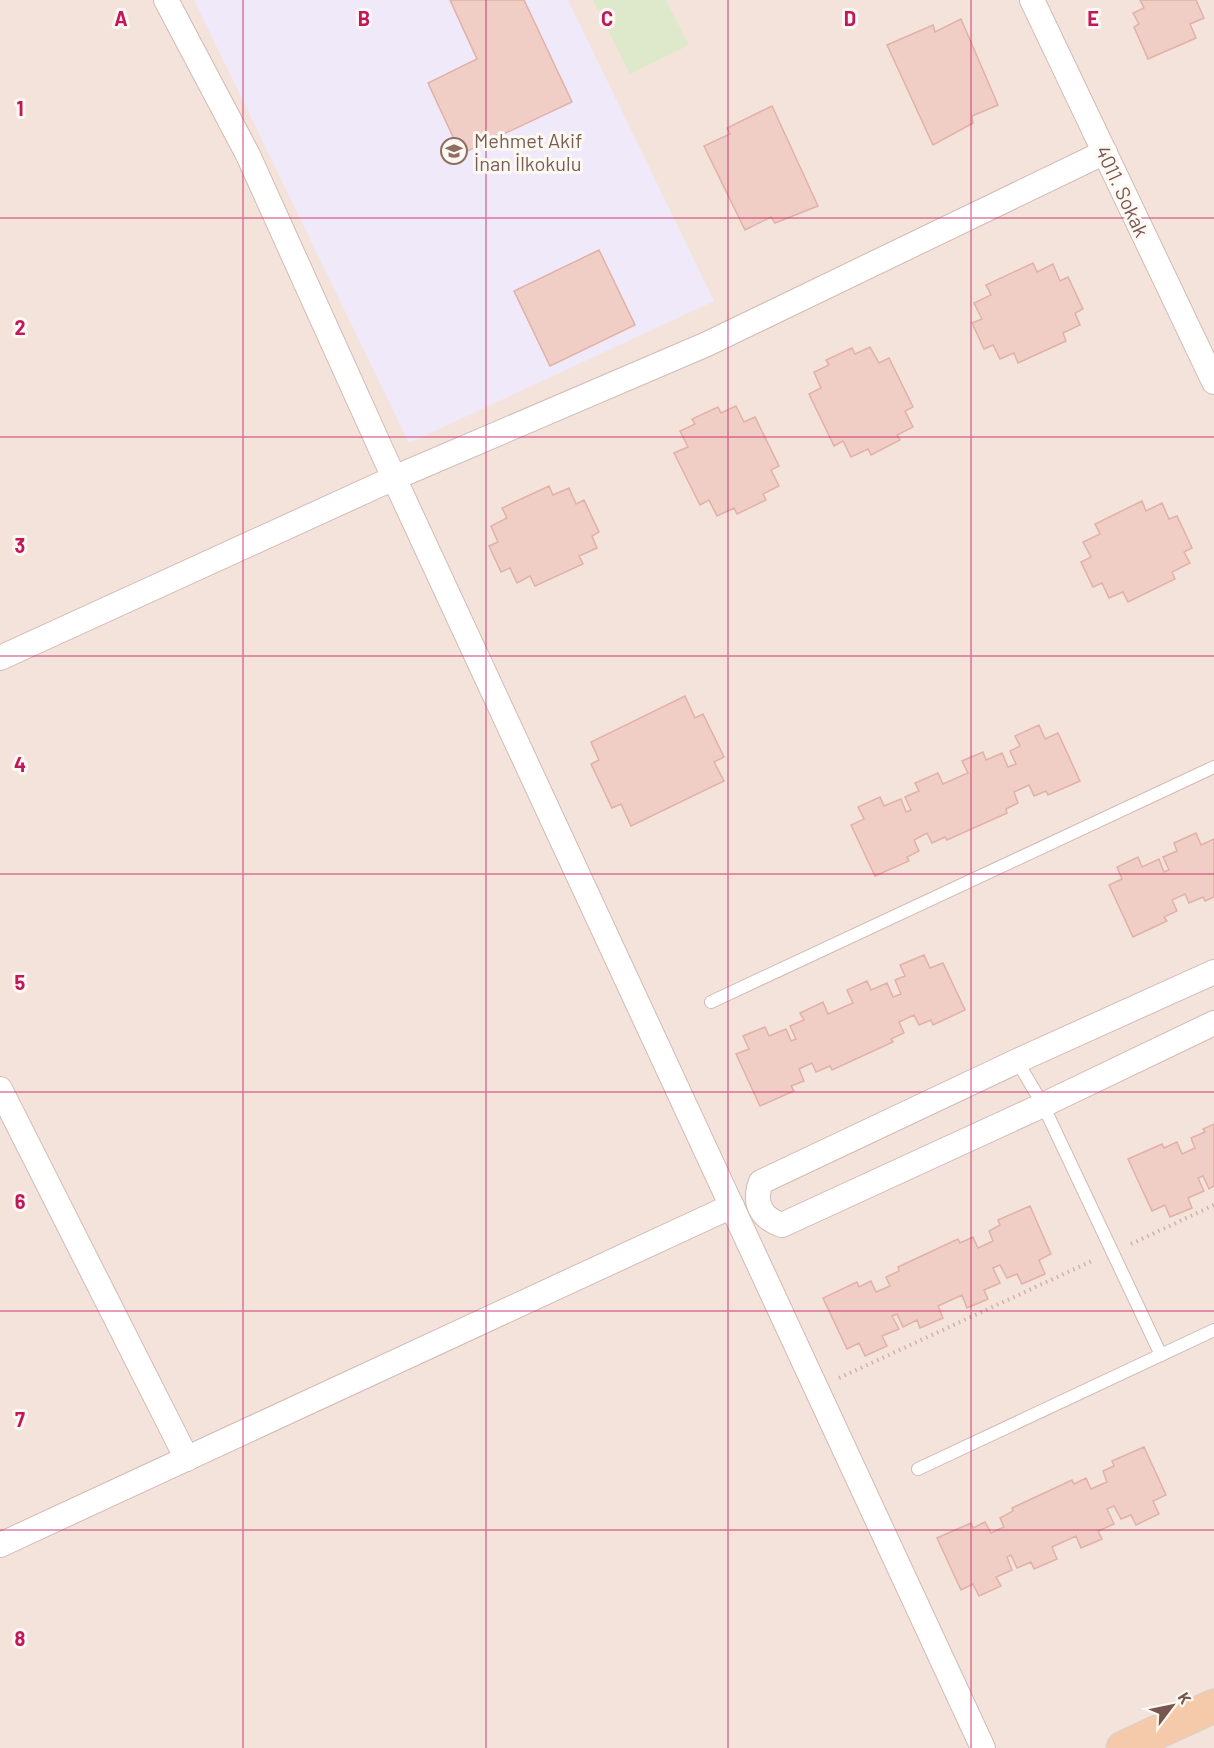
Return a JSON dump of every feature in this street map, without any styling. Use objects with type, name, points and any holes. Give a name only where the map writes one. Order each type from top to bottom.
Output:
[{"type":"main road","points":[[1123,1748],[1214,1706]]},
{"type":"street","points":[[166,0],[248,155],[394,478],[982,1748]]},
{"type":"street","name":"4011. Sokak","points":[[1032,0],[1214,382]]},
{"type":"street","points":[[0,658],[394,478],[707,344],[1105,152]]},
{"type":"street","points":[[1214,972],[1017,1061],[761,1182],[758,1190],[759,1208],[773,1222],[782,1225],[1043,1106],[1214,1023]]},
{"type":"street","points":[[0,1089],[187,1459]]},
{"type":"street","points":[[0,1545],[732,1206]]},
{"type":"lane","points":[[711,1002],[1214,767]]},
{"type":"lane","points":[[1017,1061],[1043,1106],[1161,1355]]},
{"type":"lane","points":[[918,1469],[1214,1330]]},
{"type":"path","points":[[817,1389],[1214,1205]]},
{"type":"shaded area","points":[[0,0],[1214,0],[1214,1748],[0,1748]]},
{"type":"shaded area","name":"Mehmet Akif İnan İlkokulu","points":[[194,0],[568,0],[714,301],[409,443]]},
{"type":"green space","points":[[593,0],[666,0],[689,45],[630,74]]},
{"type":"building","points":[[450,0],[524,0],[572,102],[461,154],[428,83],[477,59]]},
{"type":"building","points":[[1140,0],[1196,0],[1204,18],[1190,24],[1196,38],[1148,59],[1134,27],[1139,24],[1133,13],[1144,8]]},
{"type":"building","points":[[961,19],[998,105],[972,116],[973,123],[933,145],[887,45],[933,25],[935,32]]},
{"type":"building","points":[[772,106],[818,206],[775,223],[771,217],[745,230],[704,146],[730,134],[727,128]]},
{"type":"building","points":[[599,250],[635,325],[550,366],[514,291]]},
{"type":"building","points":[[1033,263],[1037,272],[1053,264],[1060,281],[1068,277],[1083,309],[1075,313],[1080,325],[1063,333],[1066,341],[1018,363],[1014,353],[1000,359],[993,345],[984,349],[972,323],[982,319],[974,303],[991,295],[986,285]]},
{"type":"building","points":[[870,347],[879,363],[889,358],[913,407],[905,411],[913,427],[897,435],[900,440],[871,455],[868,449],[851,457],[843,441],[834,446],[809,394],[821,388],[814,372],[829,365],[826,360],[852,348],[855,354]]},
{"type":"building","points":[[736,406],[744,422],[755,417],[779,466],[771,470],[779,486],[763,494],[766,500],[737,514],[734,508],[717,516],[709,500],[700,505],[674,453],[688,447],[680,431],[695,424],[692,419],[718,407],[721,413]]},
{"type":"building","points":[[549,486],[553,495],[569,488],[576,504],[584,500],[599,532],[592,536],[597,548],[579,556],[583,564],[535,586],[530,576],[517,583],[510,568],[501,572],[489,546],[498,542],[491,526],[507,518],[502,508]]},
{"type":"building","points":[[1142,501],[1146,511],[1162,503],[1169,519],[1177,516],[1192,548],[1184,552],[1190,563],[1172,572],[1175,579],[1128,602],[1123,592],[1109,598],[1102,583],[1093,587],[1081,562],[1091,557],[1083,542],[1100,534],[1095,524]]},
{"type":"building","points":[[685,696],[695,718],[703,714],[724,757],[714,762],[724,781],[631,826],[621,804],[612,808],[591,764],[599,760],[591,742]]},
{"type":"building","points":[[1039,725],[1045,739],[1058,733],[1080,781],[1048,795],[1046,791],[1034,796],[1029,785],[1014,792],[1018,803],[1006,809],[1007,813],[947,840],[945,837],[932,843],[927,833],[914,840],[919,851],[907,857],[909,861],[875,876],[851,825],[864,819],[858,807],[880,797],[884,806],[901,799],[906,812],[911,810],[905,797],[919,791],[915,783],[938,773],[943,784],[968,773],[962,761],[983,752],[986,760],[1002,753],[1008,767],[1016,764],[1010,751],[1020,746],[1015,736]]},
{"type":"building","points":[[1196,833],[1201,845],[1214,839],[1214,897],[1205,901],[1203,897],[1189,903],[1185,894],[1172,900],[1177,911],[1164,917],[1167,921],[1133,937],[1109,885],[1122,879],[1117,867],[1138,857],[1142,867],[1159,859],[1164,872],[1169,870],[1163,857],[1177,851],[1174,843]]},
{"type":"building","points":[[924,955],[930,968],[943,963],[965,1010],[933,1025],[931,1020],[919,1025],[914,1015],[899,1022],[904,1033],[891,1039],[893,1042],[832,1070],[830,1066],[816,1072],[812,1063],[799,1069],[804,1081],[791,1086],[794,1091],[760,1106],[736,1054],[749,1049],[743,1036],[765,1027],[769,1036],[786,1029],[791,1041],[796,1039],[790,1026],[804,1020],[800,1013],[823,1002],[828,1014],[853,1003],[847,990],[867,981],[871,990],[887,983],[893,997],[901,994],[895,980],[905,976],[900,965]]},
{"type":"building","points":[[1214,1124],[1214,1186],[1209,1189],[1203,1176],[1198,1178],[1204,1191],[1188,1198],[1192,1208],[1170,1217],[1165,1205],[1152,1211],[1128,1159],[1162,1144],[1164,1148],[1177,1142],[1182,1154],[1195,1148],[1191,1138],[1205,1132],[1203,1129]]},
{"type":"building","points":[[1030,1206],[1051,1254],[1039,1260],[1045,1274],[1022,1284],[1017,1274],[1007,1278],[1000,1265],[993,1268],[1000,1283],[984,1290],[988,1299],[967,1308],[962,1295],[938,1306],[943,1318],[920,1328],[917,1320],[903,1327],[897,1314],[892,1316],[899,1329],[882,1336],[887,1346],[865,1356],[859,1343],[847,1349],[823,1298],[857,1282],[859,1287],[871,1281],[876,1292],[890,1286],[886,1277],[899,1271],[898,1267],[958,1239],[960,1243],[973,1237],[978,1248],[993,1241],[989,1231],[1000,1225],[998,1220]]},
{"type":"building","points":[[1144,1447],[1166,1495],[1153,1501],[1159,1514],[1136,1525],[1131,1515],[1121,1519],[1114,1506],[1107,1509],[1114,1524],[1098,1531],[1102,1539],[1081,1548],[1076,1536],[1052,1547],[1057,1559],[1034,1569],[1031,1562],[1017,1568],[1011,1555],[1007,1557],[1012,1570],[996,1577],[1001,1586],[979,1596],[973,1584],[961,1590],[937,1538],[971,1523],[973,1528],[985,1522],[991,1533],[1004,1527],[1000,1518],[1013,1511],[1012,1508],[1072,1480],[1074,1484],[1086,1478],[1091,1489],[1107,1482],[1103,1471],[1114,1466],[1112,1461]]},
{"type":"place","name":"Mehmet Akif İnan İlkokulu","points":[[454,151]]}]
